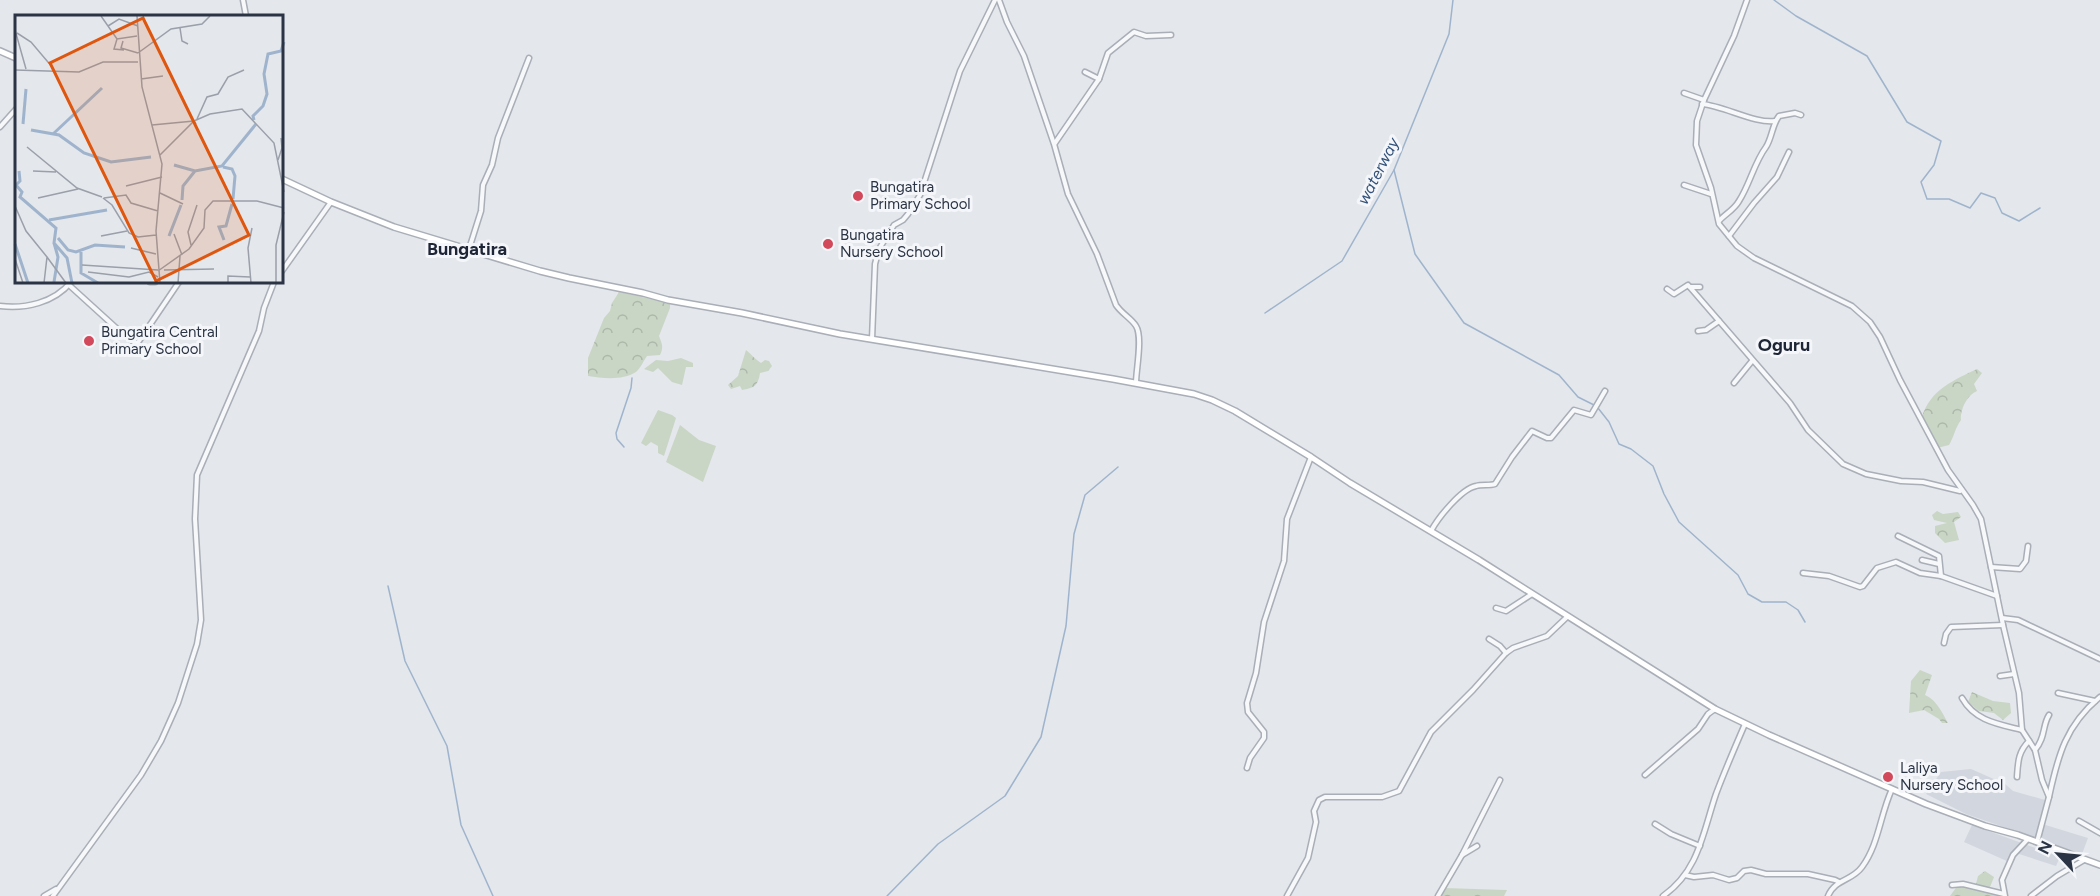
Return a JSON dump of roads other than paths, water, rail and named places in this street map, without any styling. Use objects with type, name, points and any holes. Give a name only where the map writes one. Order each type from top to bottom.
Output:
[{"type":"street","points":[[243,0],[246,15]]},
{"type":"street","points":[[997,0],[1024,56],[1054,144],[1068,194],[1097,254],[1116,305],[1137,328],[1139,338],[1136,383]]},
{"type":"street","points":[[872,339],[875,264],[879,249],[894,225],[909,214],[920,195],[960,70],[997,0]]},
{"type":"street","points":[[1747,0],[1697,121],[1696,145],[1711,188],[1718,221],[1741,250],[1852,306],[1870,322],[1880,337],[1938,454],[1981,519],[2019,693],[2022,730],[2035,750],[2042,780],[2049,797]]},
{"type":"street","points":[[1054,144],[1099,79],[1108,53],[1134,32],[1146,36],[1171,35]]},
{"type":"street","points":[[0,51],[15,58]]},
{"type":"street","points":[[469,249],[481,211],[483,185],[492,165],[498,138],[529,58]]},
{"type":"street","points":[[1085,72],[1099,79]]},
{"type":"street","points":[[1684,93],[1703,102],[1763,121],[1775,121]]},
{"type":"street","points":[[0,127],[15,111]]},
{"type":"street","points":[[1718,221],[1741,199],[1775,121],[1779,116],[1795,113],[1800,115]]},
{"type":"street","points":[[1729,236],[1777,177],[1789,152]]},
{"type":"street","points":[[284,180],[331,202],[393,226],[575,280],[872,339],[1136,383],[1194,394],[1212,400],[1236,411],[1311,457],[1715,709],[1892,789],[1968,820],[2100,865]]},
{"type":"street","points":[[1684,184],[1711,194]]},
{"type":"street","points":[[284,268],[331,202]]},
{"type":"street","points":[[0,306],[33,306],[70,284],[137,344],[178,284]]},
{"type":"street","points":[[53,896],[141,775],[161,741],[178,703],[197,644],[201,620],[195,519],[197,475],[259,331],[264,308],[273,284]]},
{"type":"street","points":[[1667,289],[1674,294],[1688,285],[1690,287],[1700,286]]},
{"type":"street","points":[[1690,287],[1790,403],[1808,430],[1843,464],[1866,474],[1923,482],[1961,491]]},
{"type":"street","points":[[1698,331],[1706,330],[1719,321]]},
{"type":"street","points":[[1734,383],[1752,361]]},
{"type":"street","points":[[1431,532],[1465,491],[1476,485],[1496,484],[1512,457],[1532,431],[1551,438],[1574,410],[1592,415],[1605,392]]},
{"type":"street","points":[[1247,768],[1250,758],[1264,738],[1264,732],[1248,712],[1247,703],[1256,673],[1264,622],[1284,561],[1287,519],[1311,457]]},
{"type":"street","points":[[1898,536],[1939,556],[1941,576]]},
{"type":"street","points":[[1991,567],[2020,569],[2026,561],[2028,546]]},
{"type":"street","points":[[1922,560],[1939,564]]},
{"type":"street","points":[[1803,573],[1829,576],[1860,587],[1877,568],[1896,562],[1920,573],[1941,576],[1997,596]]},
{"type":"street","points":[[1496,608],[1506,611],[1532,594]]},
{"type":"street","points":[[1287,896],[1308,858],[1315,828],[1314,811],[1319,800],[1325,797],[1382,797],[1399,791],[1431,732],[1506,653],[1547,636],[1568,617]]},
{"type":"street","points":[[2002,618],[2018,620],[2100,659]]},
{"type":"street","points":[[1944,643],[1951,627],[2003,625]]},
{"type":"street","points":[[1489,639],[1506,653]]},
{"type":"street","points":[[2000,676],[2014,674]]},
{"type":"street","points":[[2058,693],[2098,699]]},
{"type":"street","points":[[1962,698],[1970,710],[1990,722],[2022,730]]},
{"type":"street","points":[[2037,842],[2060,754],[2071,728],[2080,715],[2098,699]]},
{"type":"street","points":[[1645,775],[1698,729],[1708,714],[1715,709]]},
{"type":"street","points":[[2035,750],[2044,736],[2049,715]]},
{"type":"street","points":[[1663,896],[1685,875],[1700,846],[1722,777],[1745,724]]},
{"type":"street","points":[[2017,777],[2019,755],[2029,741]]},
{"type":"street","points":[[1438,896],[1462,855],[1500,780]]},
{"type":"street","points":[[2042,780],[2053,781]]},
{"type":"street","points":[[1828,896],[1839,882],[1852,878],[1867,860],[1876,843],[1879,826],[1892,789]]},
{"type":"street","points":[[2079,822],[2100,833]]},
{"type":"street","points":[[1655,824],[1671,834],[1700,846]]},
{"type":"street","points":[[1952,885],[1963,884],[2004,895],[2002,880],[2013,855],[2028,839]]},
{"type":"street","points":[[1462,855],[1477,846]]},
{"type":"street","points":[[2031,896],[2057,876],[2084,860]]},
{"type":"street","points":[[1685,875],[1695,877],[1713,875],[1729,880],[1737,878],[1743,871],[1751,870],[1766,874],[1808,874],[1839,882]]},
{"type":"street","points":[[44,896],[57,889]]},
{"type":"waterway","name":"waterway","points":[[1265,313],[1342,261],[1394,170],[1449,34],[1453,0]]},
{"type":"waterway","points":[[1774,0],[1796,16],[1867,56],[1907,122],[1941,141],[1934,165],[1921,182],[1927,199],[1949,199],[1970,208],[1981,193],[1995,198],[2002,213],[2019,221],[2040,208]]},
{"type":"waterway","points":[[1394,170],[1415,254],[1464,323],[1559,375],[1578,397],[1594,405]]},
{"type":"waterway","points":[[624,447],[617,439],[616,433],[631,388],[632,378]]},
{"type":"waterway","points":[[1598,408],[1609,422],[1619,444],[1631,449],[1653,466],[1664,494],[1679,522],[1738,575],[1748,594],[1762,602],[1786,602],[1798,610],[1805,622]]},
{"type":"waterway","points":[[887,896],[938,844],[1005,796],[1041,737],[1066,626],[1074,534],[1085,495],[1118,467]]},
{"type":"waterway","points":[[388,586],[405,661],[447,746],[461,825],[493,896]]},
{"type":"place","name":"Bungatira Primary School","points":[[858,196]]},
{"type":"place","name":"Bungatira Nursery School","points":[[828,244]]},
{"type":"place","name":"Bungatira Central Primary School","points":[[89,341]]},
{"type":"place","name":"Laliya Nursery School","points":[[1888,777]]},
{"type":"district","name":"Bungatira","points":[[467,249]]},
{"type":"district","name":"Oguru","points":[[1784,345]]}]
